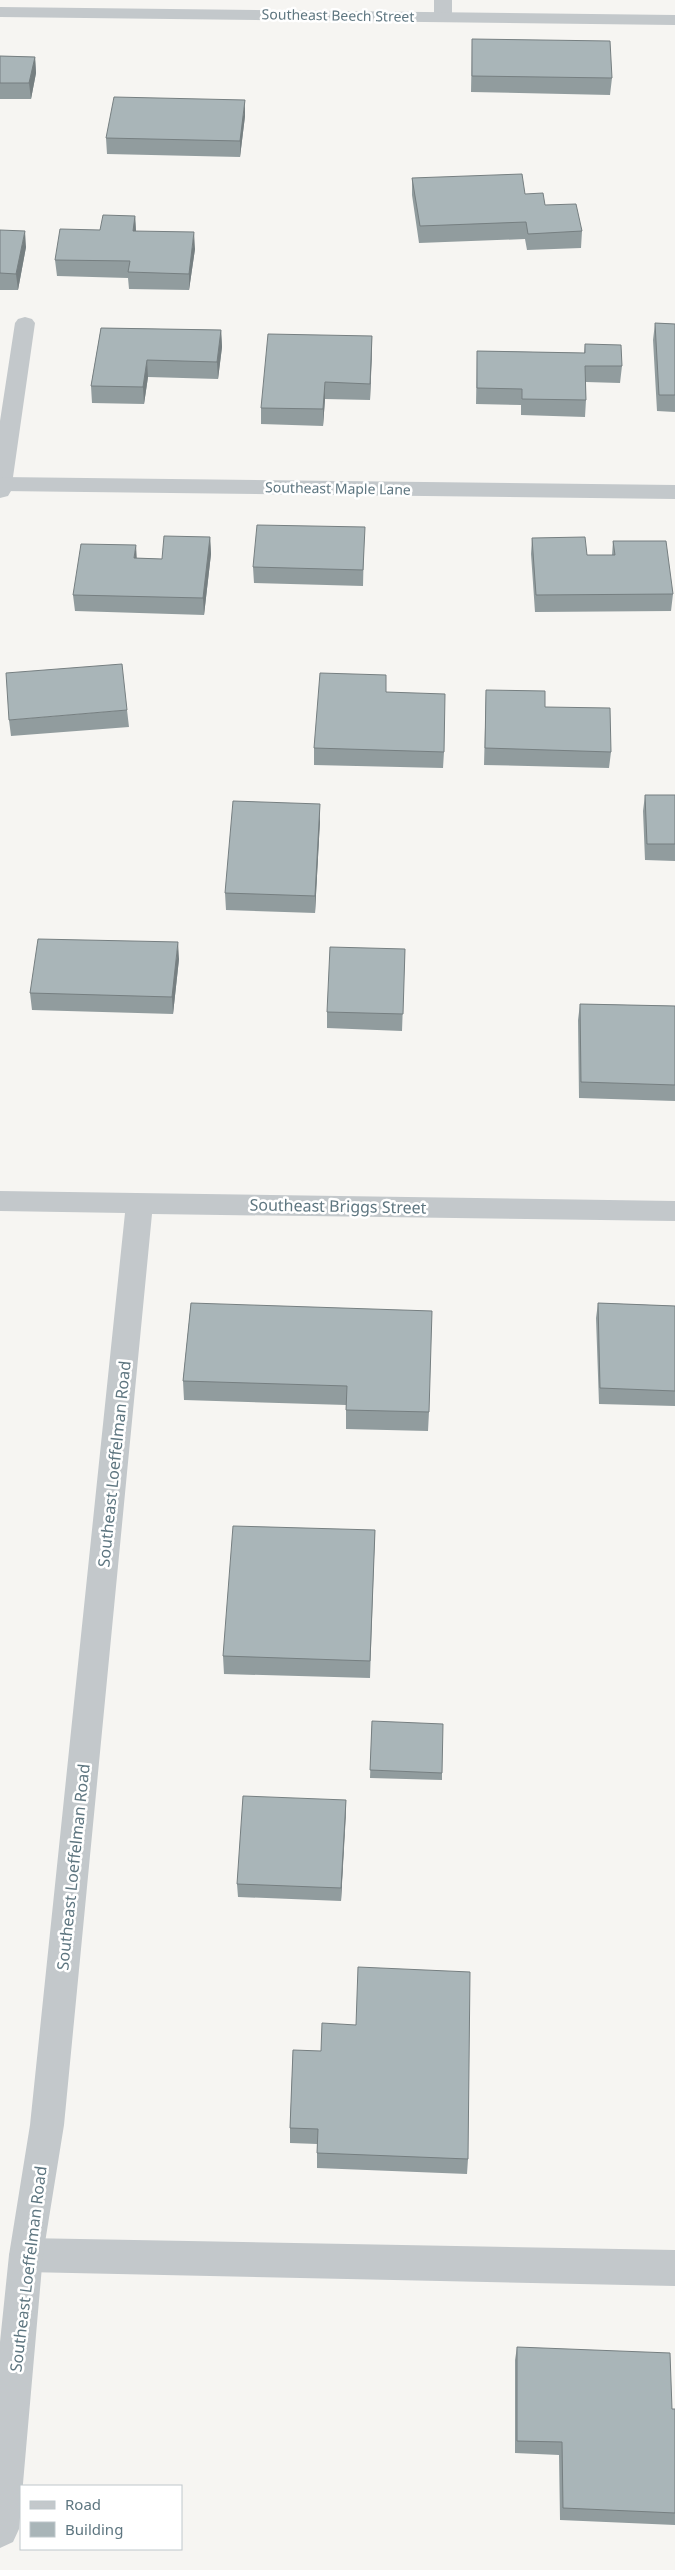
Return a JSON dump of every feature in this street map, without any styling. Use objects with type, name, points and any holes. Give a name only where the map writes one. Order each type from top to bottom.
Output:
[{"type":"street","name":"Southeast Beech Street","points":[[0,12],[443,8],[675,20]]},
{"type":"street","points":[[0,487],[25,323]]},
{"type":"street","name":"Southeast Maple Lane","points":[[0,487],[675,492]]},
{"type":"street","name":"Southeast Briggs Street","points":[[0,1202],[675,1211]]},
{"type":"street","name":"Southeast Loeffelman Road","points":[[0,2529],[26,2255],[47,2125],[140,1203]]},
{"type":"street","points":[[26,2255],[675,2268]]},
{"type":"building","points":[[472,39],[610,41],[612,78],[472,76]]},
{"type":"building","points":[[0,56],[35,57],[29,83],[0,83]]},
{"type":"building","points":[[114,97],[245,100],[240,141],[106,138]]},
{"type":"building","points":[[522,174],[525,194],[543,193],[545,205],[576,204],[582,231],[528,234],[526,222],[420,226],[412,178]]},
{"type":"building","points":[[103,215],[135,216],[133,231],[194,232],[189,274],[128,272],[130,261],[55,260],[60,229],[100,230]]},
{"type":"building","points":[[0,230],[25,231],[16,274],[0,273]]},
{"type":"building","points":[[655,323],[675,324],[675,395],[659,395]]},
{"type":"building","points":[[101,328],[221,330],[217,362],[147,360],[143,387],[91,386]]},
{"type":"building","points":[[268,334],[372,336],[370,384],[325,382],[323,409],[261,408]]},
{"type":"building","points":[[585,344],[621,345],[622,366],[585,366],[586,400],[522,399],[522,389],[477,388],[477,351],[585,353]]},
{"type":"building","points":[[257,525],[365,527],[363,570],[253,567]]},
{"type":"building","points":[[164,536],[210,537],[203,598],[73,595],[81,544],[136,545],[134,558],[162,559]]},
{"type":"building","points":[[585,537],[587,555],[615,555],[613,541],[666,541],[673,594],[536,595],[532,538]]},
{"type":"building","points":[[122,664],[127,710],[9,720],[6,673]]},
{"type":"building","points":[[320,673],[386,675],[386,692],[445,694],[444,752],[314,748]]},
{"type":"building","points":[[486,690],[545,691],[545,707],[610,708],[611,752],[485,748]]},
{"type":"building","points":[[645,795],[675,795],[675,844],[647,844]]},
{"type":"building","points":[[233,801],[320,804],[315,896],[225,893]]},
{"type":"building","points":[[38,939],[178,942],[172,997],[30,993]]},
{"type":"building","points":[[330,947],[405,949],[403,1014],[327,1012]]},
{"type":"building","points":[[580,1004],[675,1006],[675,1085],[581,1082]]},
{"type":"building","points":[[191,1303],[432,1311],[429,1412],[346,1410],[347,1386],[183,1381]]},
{"type":"building","points":[[598,1303],[675,1306],[675,1391],[600,1388]]},
{"type":"building","points":[[233,1526],[375,1530],[370,1661],[223,1656]]},
{"type":"building","points":[[372,1721],[443,1724],[442,1773],[370,1770]]},
{"type":"building","points":[[243,1796],[346,1800],[341,1888],[237,1884]]},
{"type":"building","points":[[358,1967],[470,1972],[468,2159],[317,2153],[318,2129],[290,2128],[293,2050],[321,2051],[322,2023],[356,2025]]},
{"type":"building","points":[[517,2347],[670,2353],[672,2409],[675,2409],[675,2513],[563,2508],[562,2442],[517,2441]]}]
